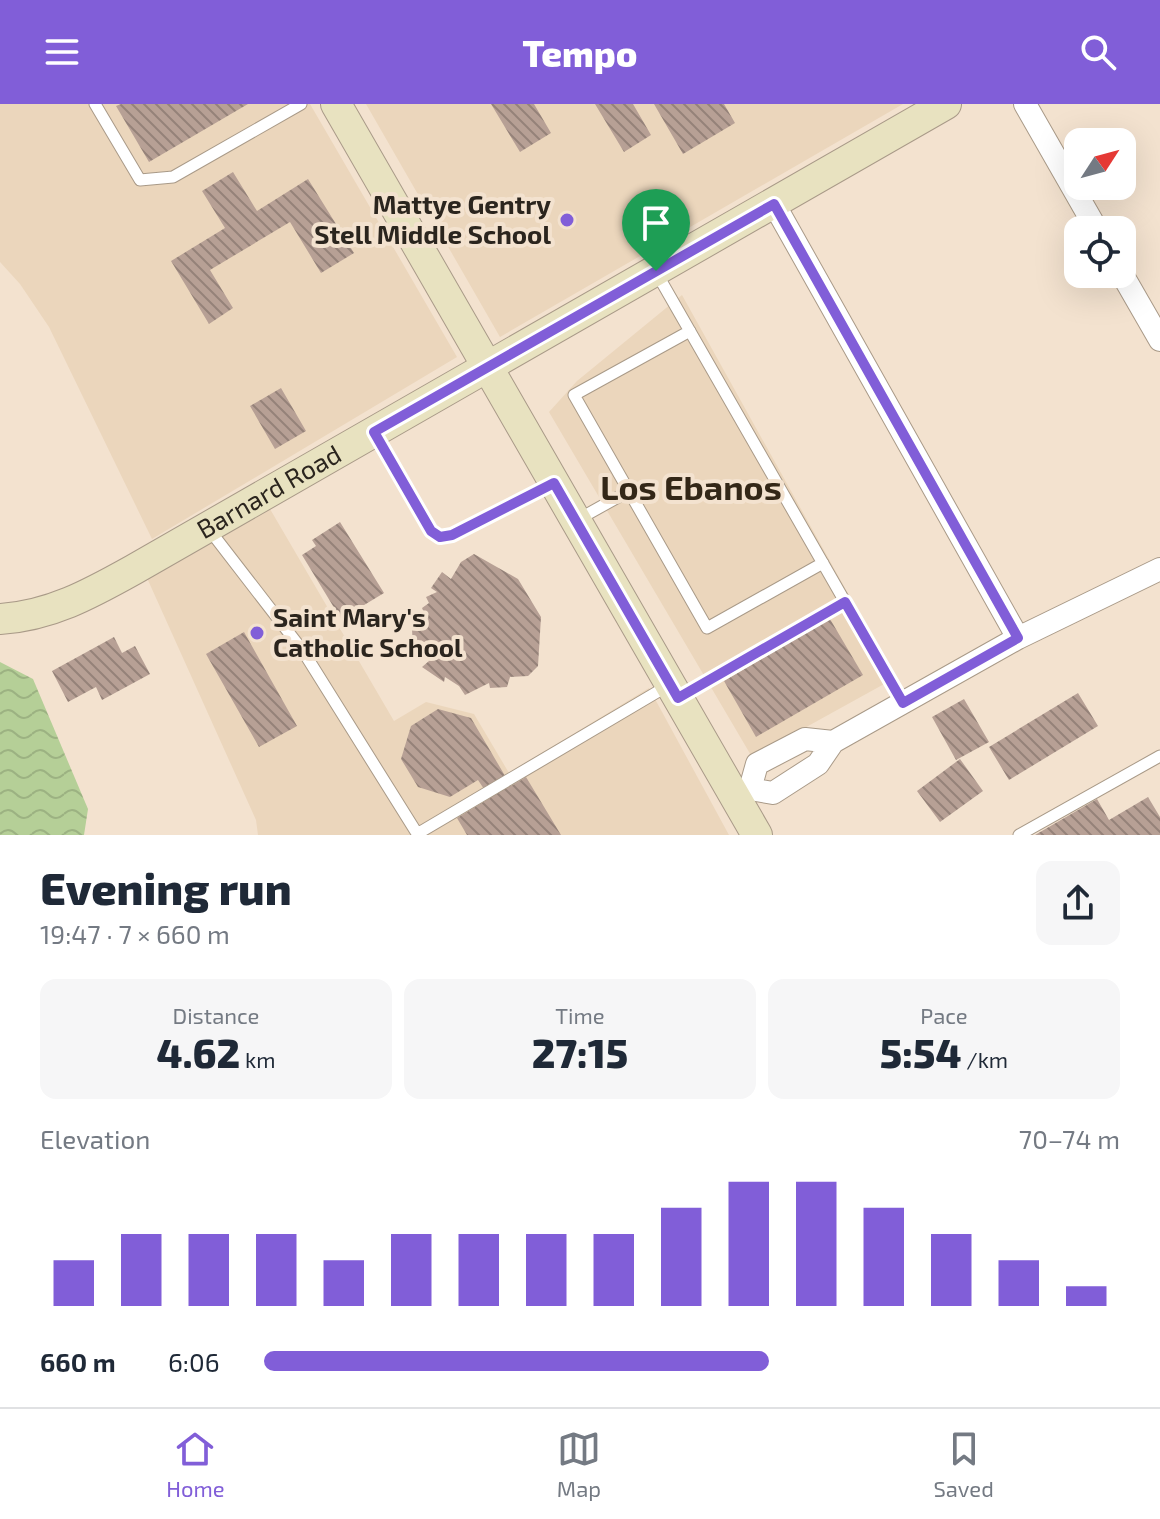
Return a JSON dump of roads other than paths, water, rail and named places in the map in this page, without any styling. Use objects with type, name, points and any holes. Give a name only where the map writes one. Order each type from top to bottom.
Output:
[{"type":"street","points":[[336,104],[674,691],[743,794],[757,835]]},
{"type":"street","name":"Barnard Road","points":[[0,619],[50,611],[78,600],[946,104]]},
{"type":"street","points":[[1025,104],[1089,216]]},
{"type":"street","points":[[774,204],[1018,638]]},
{"type":"street","points":[[1130,288],[1160,340]]},
{"type":"street","points":[[743,794],[773,793],[818,764],[833,742],[1018,638],[1160,569]]},
{"type":"street","points":[[743,794],[757,764],[805,739],[833,742]]},
{"type":"lane","points":[[95,104],[140,180],[173,177],[301,104]]},
{"type":"lane","points":[[656,271],[903,703]]},
{"type":"lane","points":[[690,331],[574,395],[707,628],[823,563]]},
{"type":"lane","points":[[374,432],[431,531],[440,537],[452,535],[554,483]]},
{"type":"lane","points":[[575,521],[629,491]]},
{"type":"lane","points":[[208,528],[303,651],[417,834],[674,691],[845,602]]},
{"type":"lane","points":[[1019,835],[1160,756]]},
{"type":"water","points":[[0,662],[33,679],[88,809],[84,835],[0,835]]},
{"type":"place","name":"Mattye Gentry Stell Middle School","points":[[567,220]]},
{"type":"place","name":"Saint Mary's Catholic School","points":[[257,633]]},
{"type":"district","name":"Los Ebanos","points":[[691,488]]}]
